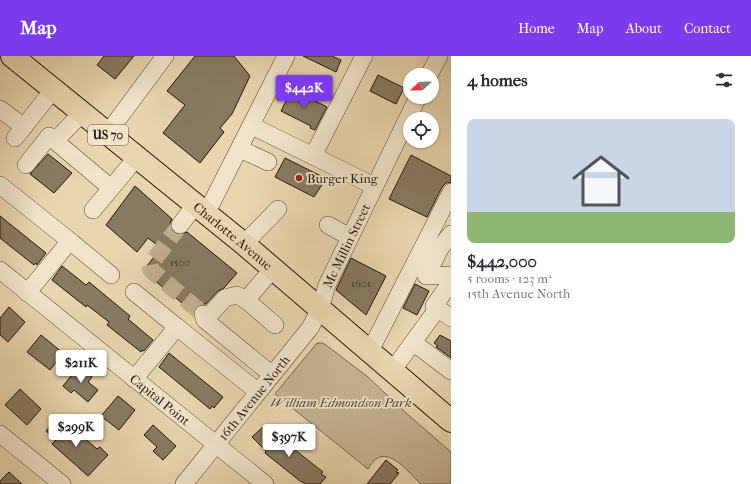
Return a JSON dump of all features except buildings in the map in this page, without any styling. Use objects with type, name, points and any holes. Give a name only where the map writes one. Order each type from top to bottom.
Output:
[{"type":"main road","name":"Charlotte Avenue","points":[[12,56],[81,114],[201,208],[451,421]]},
{"type":"street","points":[[0,62],[5,56]]},
{"type":"street","points":[[107,134],[165,56]]},
{"type":"street","points":[[180,225],[201,208],[240,149],[286,56]]},
{"type":"street","points":[[313,156],[364,56]]},
{"type":"street","points":[[433,68],[439,56]]},
{"type":"street","points":[[0,109],[20,133],[53,90]]},
{"type":"street","name":"Mc Millin Street","points":[[320,309],[327,285],[415,104]]},
{"type":"street","points":[[55,141],[81,114]]},
{"type":"street","points":[[252,126],[374,186]]},
{"type":"street","points":[[26,165],[49,136],[111,188]]},
{"type":"street","points":[[240,149],[268,162]]},
{"type":"street","points":[[93,210],[137,157]]},
{"type":"street","points":[[0,185],[111,275]]},
{"type":"street","points":[[370,351],[451,192]]},
{"type":"street","points":[[244,244],[278,209]]},
{"type":"street","points":[[328,225],[350,237]]},
{"type":"street","points":[[451,234],[441,248],[426,276],[451,275]]},
{"type":"street","points":[[27,293],[70,241]]},
{"type":"street","points":[[246,300],[273,269]]},
{"type":"street","name":"Capital Point","points":[[0,270],[265,484]]},
{"type":"street","points":[[392,371],[414,343],[444,313],[434,306],[451,282]]},
{"type":"street","points":[[134,292],[257,391]]},
{"type":"street","points":[[271,374],[204,317],[225,298],[237,295],[246,300],[275,325]]},
{"type":"street","name":"16th Avenue North","points":[[184,484],[257,391],[310,328],[320,309]]},
{"type":"street","points":[[134,379],[177,326]]},
{"type":"street","points":[[414,343],[451,371]]},
{"type":"street","points":[[0,434],[62,484]]},
{"type":"green space","name":"William Edmondson Park","points":[[317,343],[326,345],[368,377],[406,413],[451,452],[451,484],[421,484],[400,464],[388,457],[376,459],[368,469],[275,394]]},
{"type":"tunnel","points":[[180,225],[150,265],[151,270],[203,314]]},
{"type":"place","name":"Burger King","points":[[299,178]]}]
